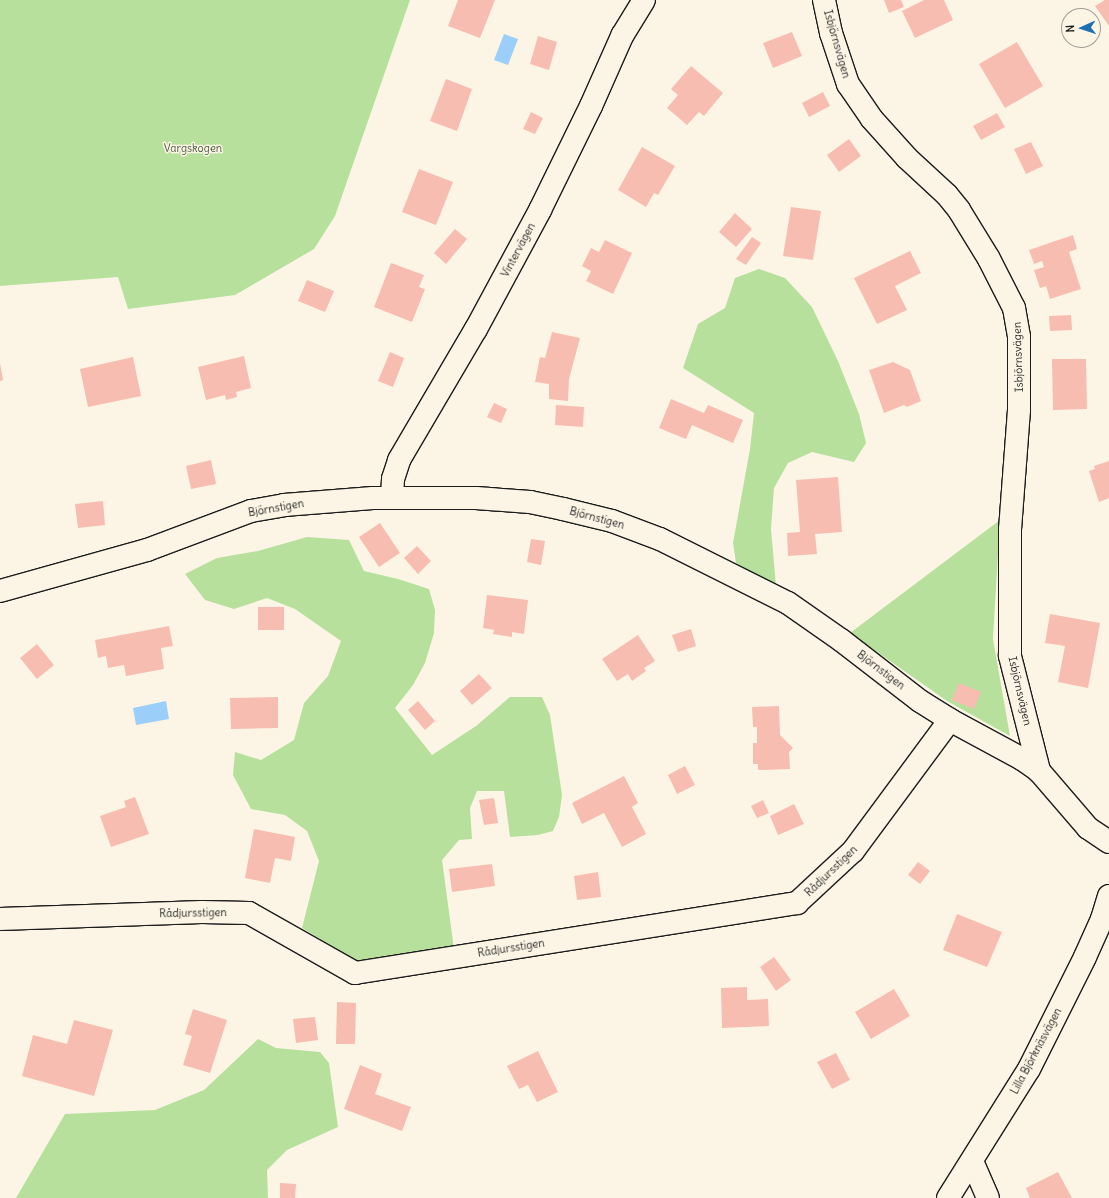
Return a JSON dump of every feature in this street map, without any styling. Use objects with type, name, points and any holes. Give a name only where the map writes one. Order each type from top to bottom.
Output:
[{"type":"street","name":"Vintervägen","points":[[392,498],[393,478],[399,460],[483,316],[540,210],[591,106],[622,36],[644,0]]},
{"type":"street","name":"Isbjörnsvägen","points":[[824,0],[831,33],[848,84],[872,119],[907,158],[947,195],[959,210],[986,253],[1014,308],[1019,337],[1019,410],[1010,529],[1010,656],[1039,771]]},
{"type":"street","name":"Björnstigen","points":[[0,590],[147,550],[251,511],[284,504],[392,498],[476,498],[530,502],[626,526],[660,539],[788,603],[841,640],[920,701],[950,720],[1022,759],[1039,771],[1088,828],[1109,842]]},
{"type":"street","name":"Rådjursstigen","points":[[0,918],[202,912],[249,913],[354,972],[797,903],[853,851],[950,720]]},
{"type":"street","name":"Lilla Björknäsvägen","points":[[948,1198],[1029,1069],[1106,922],[1109,896]]},
{"type":"street","points":[[972,1161],[988,1198]]},
{"type":"green space","name":"Vargskogen","points":[[0,0],[410,0],[335,216],[314,249],[235,295],[128,309],[118,277],[0,286]]},
{"type":"green space","points":[[759,269],[785,278],[812,307],[838,361],[859,414],[866,443],[854,462],[812,452],[788,463],[774,488],[771,529],[776,586],[736,563],[733,543],[750,449],[754,413],[683,368],[698,324],[725,308],[735,278]]},
{"type":"green space","points":[[1000,520],[993,639],[1010,736],[947,701],[850,633]]},
{"type":"green space","points":[[307,537],[349,540],[364,571],[398,579],[429,589],[435,610],[434,633],[425,663],[413,685],[395,708],[432,755],[476,726],[510,697],[542,697],[550,715],[562,795],[559,817],[553,831],[538,835],[510,837],[504,791],[477,791],[470,808],[472,839],[459,840],[442,860],[454,949],[359,962],[302,928],[319,861],[307,831],[285,815],[251,809],[233,775],[235,752],[261,760],[294,740],[304,703],[328,676],[341,641],[295,609],[267,598],[234,609],[205,600],[185,574],[217,558],[258,551]]},
{"type":"green space","points":[[258,1039],[276,1048],[320,1052],[329,1063],[338,1127],[287,1150],[267,1170],[268,1198],[16,1198],[65,1114],[155,1110],[204,1090]]},
{"type":"water","points":[[504,34],[518,39],[508,65],[494,60]]},
{"type":"water","points":[[166,701],[169,719],[136,725],[133,708]]},
{"type":"building","points":[[458,0],[495,0],[480,38],[448,26]]},
{"type":"building","points":[[884,0],[901,0],[904,7],[889,13]]},
{"type":"building","points":[[924,0],[944,0],[953,20],[915,38],[902,11]]},
{"type":"building","points":[[1105,0],[1109,0],[1109,26],[1101,15],[1101,8],[1096,8],[1095,6]]},
{"type":"building","points":[[792,32],[802,56],[773,68],[763,43]]},
{"type":"building","points":[[538,36],[557,42],[549,70],[530,64]]},
{"type":"building","points":[[1017,42],[1043,86],[1005,108],[979,64]]},
{"type":"building","points":[[691,66],[723,93],[704,116],[699,112],[687,125],[667,108],[678,95],[671,89]]},
{"type":"building","points":[[446,79],[472,89],[457,131],[430,121]]},
{"type":"building","points":[[823,92],[830,106],[809,117],[802,103]]},
{"type":"building","points":[[531,112],[543,118],[535,134],[523,129]]},
{"type":"building","points":[[997,113],[1005,127],[981,140],[973,126]]},
{"type":"building","points":[[849,139],[861,156],[839,172],[827,155]]},
{"type":"building","points":[[1031,142],[1043,166],[1026,174],[1014,149]]},
{"type":"building","points":[[642,147],[675,166],[658,195],[654,193],[646,207],[618,190]]},
{"type":"building","points":[[419,169],[453,182],[436,225],[402,212]]},
{"type":"building","points":[[791,207],[821,211],[813,260],[783,256]]},
{"type":"building","points":[[735,213],[752,229],[736,247],[719,232]]},
{"type":"building","points":[[455,229],[467,239],[446,264],[434,253]]},
{"type":"building","points":[[1073,235],[1077,249],[1069,252],[1081,289],[1050,299],[1046,286],[1040,288],[1034,270],[1044,267],[1042,261],[1034,264],[1029,250]]},
{"type":"building","points":[[752,237],[761,243],[746,265],[736,259]]},
{"type":"building","points":[[605,240],[632,253],[613,294],[586,281],[591,271],[582,266],[591,248],[599,252]]},
{"type":"building","points":[[910,251],[921,273],[895,286],[907,310],[877,324],[854,278]]},
{"type":"building","points":[[391,263],[424,275],[419,287],[425,289],[412,322],[374,307]]},
{"type":"building","points":[[307,280],[334,291],[325,312],[298,301]]},
{"type":"building","points":[[1071,315],[1072,330],[1050,331],[1049,316]]},
{"type":"building","points":[[552,332],[580,338],[569,379],[568,401],[549,399],[549,384],[535,382],[540,357],[545,358]]},
{"type":"building","points":[[390,352],[404,358],[393,387],[378,381]]},
{"type":"building","points":[[244,356],[251,388],[236,392],[237,397],[226,400],[225,395],[206,400],[198,367]]},
{"type":"building","points":[[133,357],[141,396],[88,407],[80,369]]},
{"type":"building","points":[[1052,359],[1086,359],[1087,409],[1053,410]]},
{"type":"building","points":[[893,362],[910,370],[921,401],[907,407],[904,405],[884,413],[869,370]]},
{"type":"building","points":[[0,363],[3,380],[0,381]]},
{"type":"building","points":[[671,399],[704,413],[708,405],[743,420],[733,443],[692,425],[686,439],[659,428]]},
{"type":"building","points":[[494,403],[507,409],[501,423],[487,417]]},
{"type":"building","points":[[556,405],[584,407],[583,427],[555,425]]},
{"type":"building","points":[[211,460],[216,484],[191,489],[186,466]]},
{"type":"building","points":[[1109,461],[1109,498],[1099,502],[1089,471],[1095,469],[1094,466]]},
{"type":"building","points":[[838,477],[842,532],[815,534],[817,554],[788,556],[787,533],[800,532],[796,480]]},
{"type":"building","points":[[103,501],[105,525],[78,528],[75,504]]},
{"type":"building","points":[[380,523],[400,553],[379,567],[359,537]]},
{"type":"building","points":[[531,539],[545,541],[541,565],[527,562]]},
{"type":"building","points":[[417,546],[431,561],[418,574],[404,558]]},
{"type":"building","points":[[487,595],[528,600],[524,634],[512,632],[512,637],[493,634],[494,630],[483,628]]},
{"type":"building","points":[[258,607],[284,607],[284,630],[258,630]]},
{"type":"building","points":[[1050,614],[1100,623],[1088,688],[1058,682],[1065,646],[1045,643]]},
{"type":"building","points":[[169,626],[173,646],[161,648],[164,669],[126,676],[124,665],[108,668],[106,656],[98,658],[95,640]]},
{"type":"building","points":[[691,629],[696,646],[678,652],[672,635]]},
{"type":"building","points":[[638,635],[655,661],[644,668],[646,671],[632,681],[628,674],[617,681],[602,659]]},
{"type":"building","points":[[37,644],[54,665],[37,679],[20,658]]},
{"type":"building","points":[[479,674],[492,688],[472,705],[460,691]]},
{"type":"building","points":[[959,683],[981,692],[974,709],[952,700]]},
{"type":"building","points":[[278,697],[278,728],[231,729],[230,698]]},
{"type":"building","points":[[418,701],[435,721],[425,730],[408,710]]},
{"type":"building","points":[[779,706],[780,735],[793,748],[789,752],[790,769],[758,770],[758,764],[753,764],[753,743],[757,743],[757,727],[753,727],[752,707]]},
{"type":"building","points":[[685,766],[695,785],[677,794],[668,775]]},
{"type":"building","points":[[624,776],[638,803],[632,807],[646,834],[622,847],[604,813],[582,824],[572,803]]},
{"type":"building","points":[[135,797],[149,834],[111,847],[100,816],[126,807],[124,801]]},
{"type":"building","points":[[494,798],[498,823],[484,825],[479,800]]},
{"type":"building","points":[[763,800],[769,813],[757,818],[751,806]]},
{"type":"building","points":[[794,804],[804,824],[778,835],[770,816]]},
{"type":"building","points":[[254,829],[295,837],[291,861],[275,858],[270,883],[245,878]]},
{"type":"building","points":[[918,862],[930,871],[920,884],[908,875]]},
{"type":"building","points":[[492,864],[495,886],[452,892],[449,869]]},
{"type":"building","points":[[598,872],[601,897],[577,900],[574,876]]},
{"type":"building","points":[[957,914],[1002,932],[987,967],[943,950]]},
{"type":"building","points":[[774,957],[791,980],[776,991],[760,967]]},
{"type":"building","points":[[747,987],[747,1000],[768,999],[769,1026],[722,1028],[721,988]]},
{"type":"building","points":[[894,989],[910,1016],[871,1039],[855,1012]]},
{"type":"building","points":[[337,1002],[356,1003],[355,1044],[336,1044]]},
{"type":"building","points":[[193,1009],[227,1020],[210,1073],[183,1065],[192,1036],[185,1034]]},
{"type":"building","points":[[315,1017],[318,1040],[296,1043],[293,1019]]},
{"type":"building","points":[[74,1020],[113,1030],[94,1096],[22,1076],[33,1035],[67,1044]]},
{"type":"building","points":[[538,1051],[558,1092],[537,1102],[528,1085],[519,1089],[507,1066]]},
{"type":"building","points":[[836,1053],[850,1080],[832,1089],[817,1062]]},
{"type":"building","points":[[360,1065],[382,1074],[375,1094],[411,1107],[402,1131],[344,1109]]},
{"type":"building","points":[[1058,1172],[1072,1198],[1030,1198],[1026,1188]]},
{"type":"building","points":[[280,1183],[296,1184],[295,1198],[280,1198]]}]
